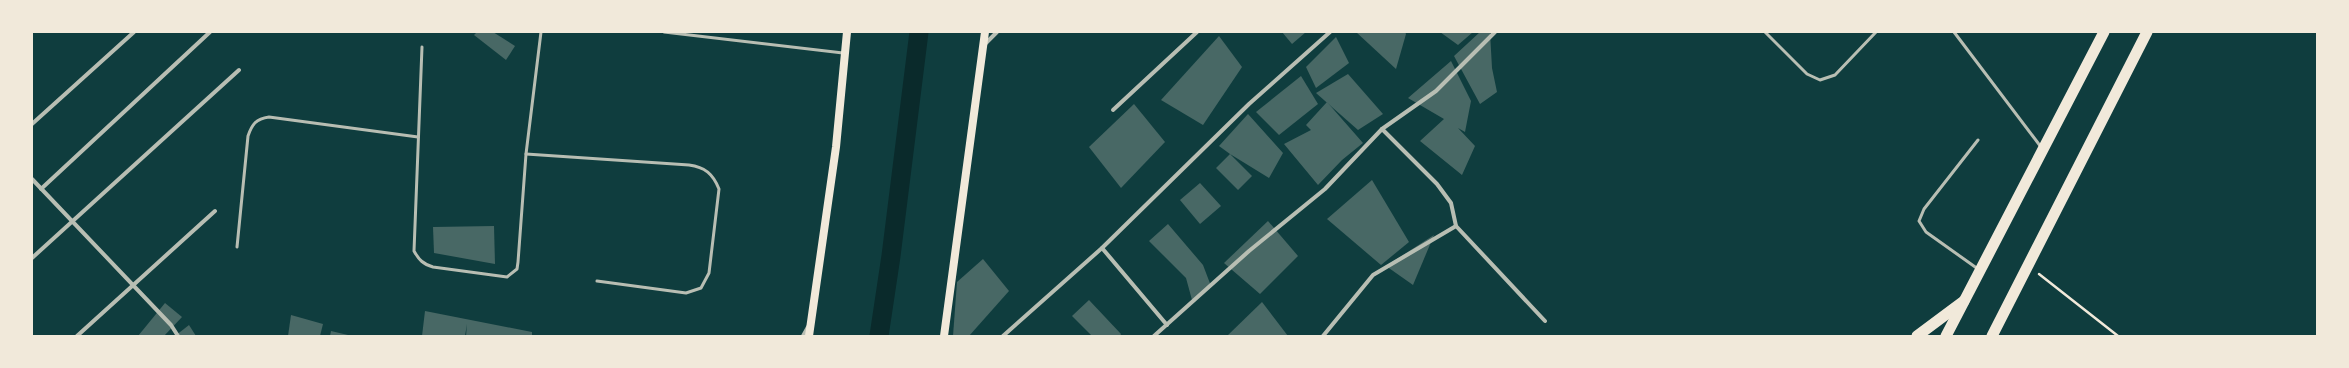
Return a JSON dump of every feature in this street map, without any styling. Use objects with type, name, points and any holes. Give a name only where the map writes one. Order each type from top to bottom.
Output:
[{"type":"highway","points":[[1946,336],[2104,32]]},
{"type":"highway","points":[[1992,336],[2147,32]]},
{"type":"highway","points":[[1916,336],[1964,300]]},
{"type":"highway","points":[[1999,336],[2010,301]]},
{"type":"main road","points":[[809,336],[835,154],[847,32]]},
{"type":"main road","points":[[944,336],[985,32]]},
{"type":"street","points":[[32,124],[134,32]]},
{"type":"street","points":[[41,189],[210,32]]},
{"type":"street","points":[[984,45],[997,32]]},
{"type":"street","points":[[1113,110],[1197,32]]},
{"type":"street","points":[[1003,336],[1102,248],[1248,104],[1330,32]]},
{"type":"street","points":[[1154,336],[1249,251],[1325,189],[1382,128],[1436,91],[1495,32]]},
{"type":"street","points":[[32,258],[239,70]]},
{"type":"street","points":[[1382,128],[1437,184],[1452,203],[1456,226],[1545,321]]},
{"type":"street","points":[[32,179],[171,325],[178,336]]},
{"type":"street","points":[[77,336],[215,211]]},
{"type":"street","points":[[1323,336],[1373,276],[1456,226]]},
{"type":"street","points":[[1102,248],[1167,325]]},
{"type":"street","points":[[803,336],[812,322]]},
{"type":"lane","points":[[422,47],[414,251],[418,259],[433,267],[507,277],[517,269],[526,154],[541,32]]},
{"type":"lane","points":[[664,32],[845,53]]},
{"type":"lane","points":[[1766,32],[1806,74],[1820,80],[1835,75],[1869,42],[1876,32]]},
{"type":"lane","points":[[1954,32],[2043,149]]},
{"type":"lane","points":[[237,247],[248,136],[251,126],[259,118],[269,116],[418,137]]},
{"type":"lane","points":[[1978,140],[1924,209],[1919,221],[1926,232],[1980,270]]},
{"type":"lane","points":[[526,154],[699,166],[715,179],[719,189],[709,274],[701,288],[686,293],[597,281]]},
{"type":"path","points":[[2028,265],[2118,336]]},
{"type":"building","points":[[477,32],[493,32],[515,46],[506,60],[474,35]]},
{"type":"building","points":[[1282,32],[1306,32],[1292,44]]},
{"type":"building","points":[[1356,32],[1405,32],[1406,34],[1396,69]]},
{"type":"building","points":[[1440,32],[1473,32],[1458,45]]},
{"type":"building","points":[[1480,32],[1490,32],[1492,68],[1497,92],[1480,104],[1454,56]]},
{"type":"building","points":[[1219,36],[1242,67],[1203,125],[1161,100]]},
{"type":"building","points":[[1336,37],[1349,63],[1316,88],[1306,67]]},
{"type":"building","points":[[1451,61],[1471,101],[1465,132],[1458,128],[1475,146],[1462,175],[1420,141],[1444,119],[1408,98]]},
{"type":"building","points":[[1348,74],[1383,114],[1358,130],[1316,93]]},
{"type":"building","points":[[1301,76],[1318,104],[1279,135],[1256,112]]},
{"type":"building","points":[[1327,102],[1363,143],[1342,160],[1318,185],[1284,144],[1311,130],[1306,125]]},
{"type":"building","points":[[1134,104],[1165,142],[1121,188],[1089,147]]},
{"type":"building","points":[[1248,114],[1283,153],[1269,178],[1219,146]]},
{"type":"building","points":[[1230,154],[1252,176],[1238,190],[1216,168]]},
{"type":"building","points":[[1372,180],[1409,242],[1381,265],[1327,219]]},
{"type":"building","points":[[1200,183],[1221,206],[1200,224],[1180,200]]},
{"type":"building","points":[[1268,221],[1298,256],[1260,294],[1224,263]]},
{"type":"building","points":[[1168,224],[1203,265],[1211,286],[1192,300],[1186,278],[1149,241]]},
{"type":"building","points":[[494,226],[495,264],[434,253],[433,227]]},
{"type":"building","points":[[1434,235],[1413,285],[1386,266]]},
{"type":"building","points":[[983,259],[1009,291],[969,336],[953,336],[957,282]]},
{"type":"building","points":[[1089,300],[1121,334],[1120,336],[1092,336],[1072,316]]},
{"type":"building","points":[[1262,302],[1288,336],[1227,336]]},
{"type":"building","points":[[165,303],[182,317],[164,336],[138,336]]},
{"type":"building","points":[[425,311],[532,332],[532,336],[466,336],[467,324],[465,336],[422,336]]},
{"type":"building","points":[[291,315],[323,324],[320,336],[288,336]]},
{"type":"building","points":[[189,325],[196,336],[175,336]]},
{"type":"building","points":[[331,331],[348,335],[348,336],[330,336]]},
{"type":"waterway","points":[[879,336],[891,256],[919,32]]}]
